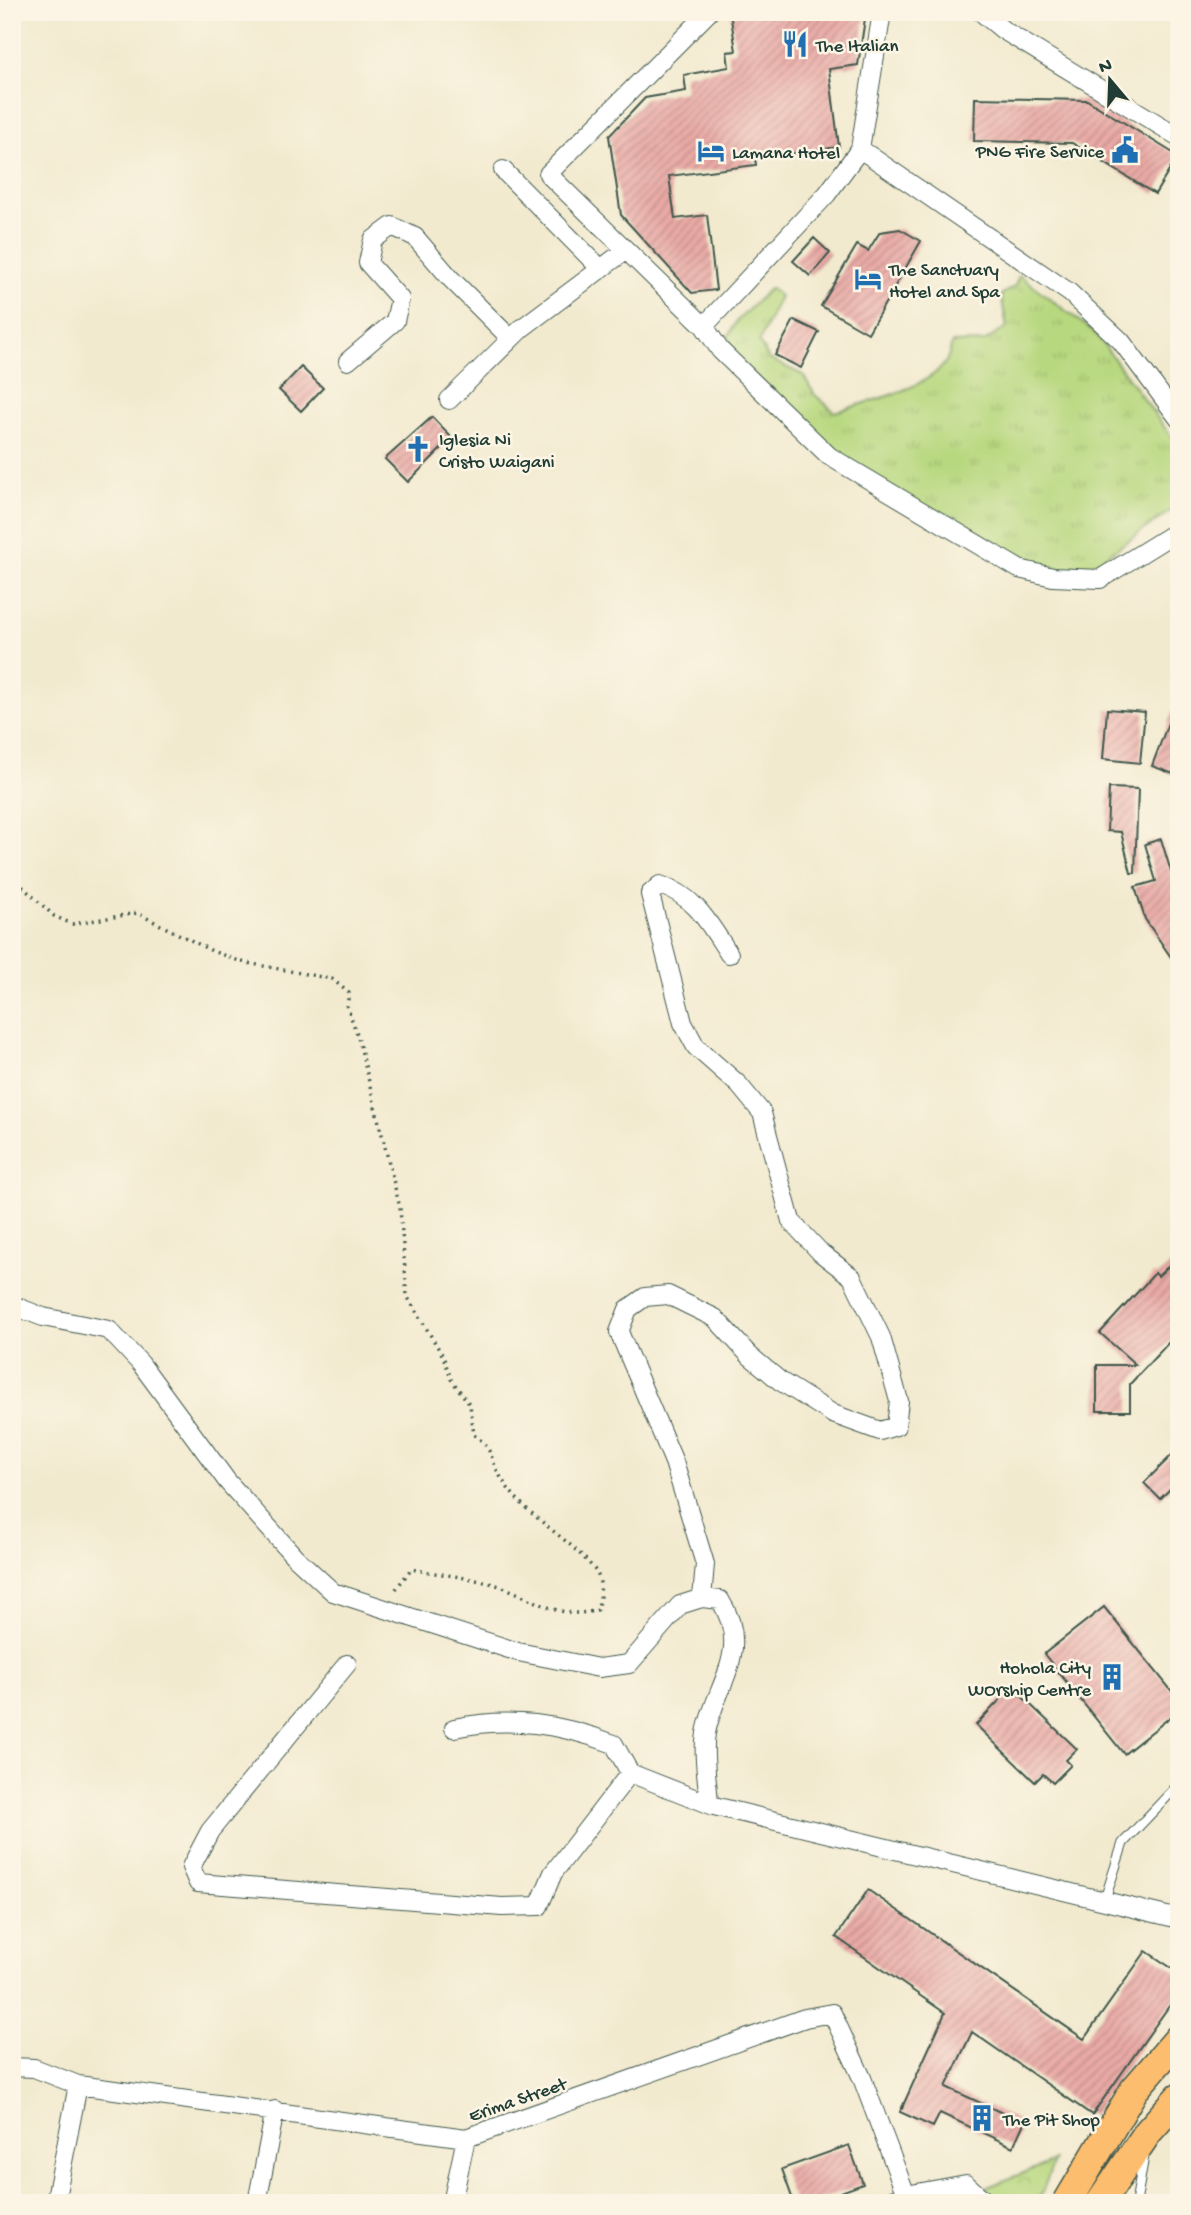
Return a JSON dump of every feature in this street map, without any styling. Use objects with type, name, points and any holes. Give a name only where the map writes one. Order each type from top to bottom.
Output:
[{"type":"main road","points":[[1067,2203],[1134,2090],[1179,2038]]},
{"type":"main road","points":[[1100,2203],[1148,2132],[1179,2097]]},
{"type":"street","points":[[709,12],[548,174],[704,326],[720,350],[829,456],[1019,569],[1053,577],[1100,579],[1179,530]]},
{"type":"street","points":[[704,326],[827,194],[860,149],[883,12]]},
{"type":"street","points":[[981,12],[1003,30],[1179,138]]},
{"type":"street","points":[[860,149],[1070,293],[1122,341],[1179,419]]},
{"type":"street","points":[[503,170],[600,268]]},
{"type":"street","points":[[348,361],[395,321],[400,299],[368,263],[373,240],[392,226],[415,237],[452,279],[511,338]]},
{"type":"street","points":[[449,400],[511,338],[626,250]]},
{"type":"street","points":[[702,1598],[705,1564],[674,1462],[619,1332],[628,1309],[645,1297],[668,1295],[715,1318],[750,1356],[780,1381],[833,1414],[880,1431],[896,1426],[899,1401],[881,1337],[852,1277],[821,1253],[791,1222],[762,1113],[738,1085],[696,1047],[682,1023],[650,894],[660,885],[679,890],[700,911],[729,954]]},
{"type":"street","points":[[12,1304],[43,1317],[109,1330],[141,1364],[227,1481],[294,1556],[333,1592],[518,1652],[599,1668],[629,1664],[680,1605],[702,1598],[720,1600],[732,1618],[733,1646],[726,1679],[705,1734],[709,1804]]},
{"type":"street","points":[[347,1664],[210,1831],[191,1867],[198,1883],[502,1908],[539,1906],[553,1872],[630,1773]]},
{"type":"street","points":[[454,1728],[479,1722],[522,1720],[579,1731],[614,1744],[630,1773],[709,1804],[1179,1919]]},
{"type":"street","name":"Erima Street","points":[[12,2067],[34,2068],[78,2085],[466,2138],[805,2018],[832,2013],[862,2078],[906,2194]]},
{"type":"street","points":[[55,2203],[78,2085]]},
{"type":"street","points":[[257,2203],[275,2110]]},
{"type":"street","points":[[452,2203],[466,2138]]},
{"type":"street","points":[[884,2203],[906,2194],[966,2184],[987,2203]]},
{"type":"lane","points":[[1105,1899],[1123,1843],[1179,1784]]},
{"type":"lane","points":[[1136,2203],[1148,2132]]},
{"type":"path","points":[[12,877],[54,916],[72,924],[136,913],[212,951],[242,962],[332,979],[349,993],[347,1006],[358,1037],[400,1208],[407,1296],[443,1356],[451,1379],[470,1405],[474,1435],[488,1445],[499,1474],[528,1508],[596,1571],[601,1597],[597,1610],[578,1616],[529,1600],[495,1584],[411,1569],[396,1592],[369,1603]]},
{"type":"green space","points":[[1019,275],[1095,333],[1179,447],[1179,505],[1076,577],[1024,568],[830,453],[733,355],[727,338],[737,321],[770,288],[780,296],[759,342],[769,359],[803,375],[815,395],[835,412],[910,388],[945,363],[952,343],[984,342],[1007,327],[1001,295],[1015,286]]},
{"type":"green space","points":[[1054,2161],[1038,2203],[947,2203]]},
{"type":"building","name":"Lamana Hotel","points":[[730,12],[866,12],[858,65],[829,69],[839,147],[755,158],[756,165],[669,176],[675,219],[707,215],[716,290],[692,293],[621,215],[609,136],[645,98],[686,91],[684,75],[729,67],[727,52],[736,51]]},
{"type":"building","name":"PNG Fire Service","points":[[975,98],[1087,100],[1178,156],[1155,194],[1072,143],[974,141]]},
{"type":"building","name":"The Sanctuary Hotel and Spa","points":[[900,229],[921,241],[868,333],[821,306],[857,245],[868,251],[880,232]]},
{"type":"building","points":[[814,238],[830,253],[810,276],[793,261]]},
{"type":"building","points":[[794,320],[819,332],[801,368],[775,355]]},
{"type":"building","points":[[301,367],[323,388],[301,411],[279,390]]},
{"type":"building","name":"Iglesia Ni Cristo Waigani","points":[[432,417],[450,436],[450,440],[408,482],[385,459]]},
{"type":"building","points":[[1179,699],[1179,776],[1152,766]]},
{"type":"building","points":[[1107,709],[1145,712],[1140,763],[1103,759]]},
{"type":"building","points":[[1109,788],[1138,789],[1135,873],[1131,873],[1121,832],[1107,831]]},
{"type":"building","points":[[1161,839],[1179,898],[1179,969],[1145,919],[1135,887],[1156,881],[1145,844]]},
{"type":"building","points":[[1179,1256],[1179,1347],[1171,1340],[1130,1384],[1130,1411],[1097,1411],[1097,1365],[1136,1365],[1100,1333],[1155,1273],[1158,1276]]},
{"type":"building","points":[[1179,1448],[1179,1480],[1160,1499],[1144,1483]]},
{"type":"building","name":"Hohola City WOrship Centre","points":[[1104,1607],[1179,1700],[1179,1710],[1124,1754],[1044,1654]]},
{"type":"building","points":[[1012,1687],[1077,1749],[1066,1760],[1071,1765],[1053,1783],[1043,1774],[1035,1782],[976,1725]]},
{"type":"building","points":[[868,1890],[1084,2039],[1146,1951],[1179,1973],[1179,1992],[1092,2115],[972,2032],[946,2087],[1024,2123],[1013,2147],[940,2113],[933,2127],[900,2112],[945,2013],[836,1937]]},
{"type":"building","points":[[849,2145],[863,2184],[811,2203],[794,2203],[782,2169]]},
{"type":"place","name":"The Italian","points":[[795,44]]},
{"type":"place","name":"PNG Fire Service","points":[[1125,150]]},
{"type":"place","name":"Lamana Hotel","points":[[711,151]]},
{"type":"place","name":"The Sanctuary Hotel and Spa","points":[[868,279]]},
{"type":"place","name":"Iglesia Ni Cristo Waigani","points":[[418,449]]},
{"type":"place","name":"Hohola City WOrship Centre","points":[[1112,1677]]},
{"type":"place","name":"The Pit Shop","points":[[982,2118]]}]
